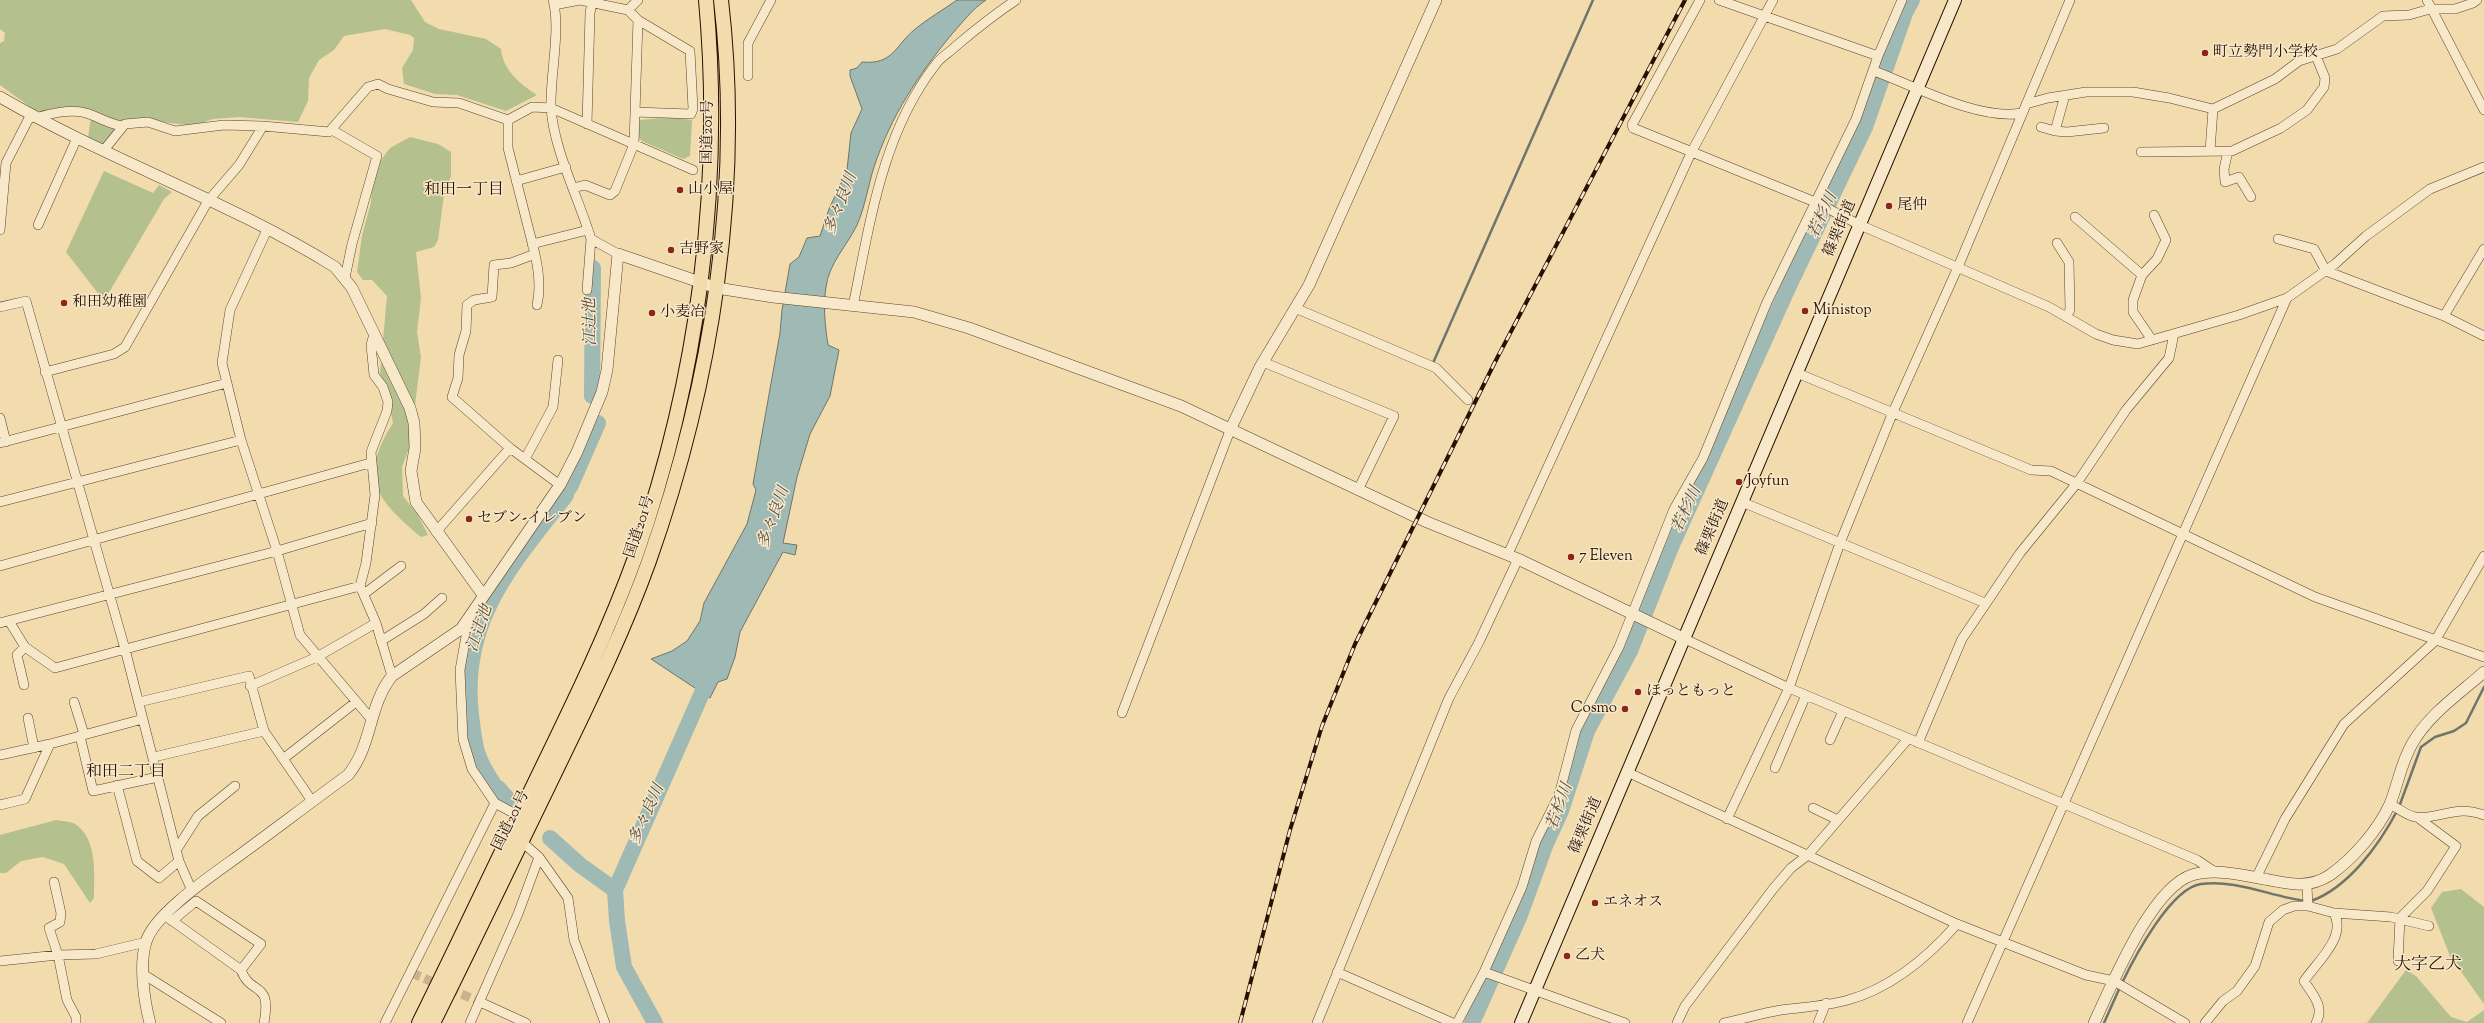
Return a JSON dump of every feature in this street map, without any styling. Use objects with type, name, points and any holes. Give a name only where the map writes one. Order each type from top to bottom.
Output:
[{"type":"highway","name":"国道201号","points":[[419,1023],[578,693],[611,620],[636,556],[672,432],[701,284],[711,149],[706,0]]},
{"type":"highway","name":"国道201号","points":[[433,1023],[589,702],[649,562],[698,391],[717,288],[727,143],[726,66],[721,0]]},
{"type":"highway","points":[[409,1023],[466,913],[495,866]]},
{"type":"highway","points":[[443,1023],[496,909],[501,881]]},
{"type":"main road","name":"篠栗街道","points":[[1521,1023],[1955,0]]},
{"type":"street","points":[[587,290],[589,234],[566,167],[551,108],[553,2],[580,0],[628,10],[638,20],[690,51],[693,109],[690,114],[635,112]]},
{"type":"street","points":[[628,10],[638,0]]},
{"type":"street","points":[[748,76],[748,43],[771,0]]},
{"type":"street","points":[[849,305],[879,184],[898,130],[916,95],[936,63],[986,20],[1016,0]]},
{"type":"street","points":[[1122,713],[1231,428],[1263,362],[1295,308],[1331,238],[1436,0]]},
{"type":"street","points":[[1700,0],[1632,125],[1633,128],[1691,153],[1815,202],[1860,225],[1958,267],[2066,317],[2096,334],[2113,340],[2138,344],[2286,298],[2326,270],[2372,231],[2430,189],[2484,167]]},
{"type":"street","points":[[1719,0],[1878,56]]},
{"type":"street","points":[[1317,1023],[1449,698],[1479,642],[1513,557],[1691,153],[1772,0]]},
{"type":"street","points":[[1457,1023],[1484,972],[1522,886],[1536,841],[1559,795],[1576,730],[1620,647],[1674,509],[1703,458],[1767,302],[1856,119],[1878,56],[1902,0]]},
{"type":"street","points":[[1727,819],[1789,688],[1840,543],[1893,412],[1958,267],[2070,0]]},
{"type":"street","points":[[1874,71],[1975,110],[2006,116],[2024,108],[2065,95],[2086,92],[2133,92],[2169,98],[2212,109],[2274,80],[2299,61],[2337,49],[2383,16],[2409,15],[2428,4],[2455,9],[2473,3],[2477,0]]},
{"type":"street","points":[[587,124],[590,13],[592,3]]},
{"type":"street","points":[[2428,4],[2484,110]]},
{"type":"street","points":[[573,188],[585,185],[610,194],[615,191],[634,144],[638,20]]},
{"type":"street","points":[[2141,152],[2228,151],[2281,128],[2307,110],[2324,87],[2325,78],[2316,56]]},
{"type":"street","points":[[0,230],[3,162],[28,120],[34,117],[75,112],[85,113],[112,124],[122,126],[148,122],[175,131],[224,125],[263,126],[329,132],[368,87],[378,84],[388,89],[433,102],[459,102],[508,120],[532,107],[551,108],[694,170]]},
{"type":"street","points":[[2056,130],[2065,95]]},
{"type":"street","points":[[0,97],[34,117],[208,201],[319,257],[334,267],[345,278],[410,408],[414,429],[415,448],[411,471],[412,488],[416,502],[482,595]]},
{"type":"street","points":[[2210,151],[2212,109]]},
{"type":"street","points":[[508,120],[508,148],[539,272],[539,294],[537,305]]},
{"type":"street","points":[[104,150],[122,126]]},
{"type":"street","points":[[45,372],[114,354],[125,347],[208,201],[239,165],[263,126]]},
{"type":"street","points":[[2041,127],[2067,132],[2104,128]]},
{"type":"street","points":[[332,130],[377,156],[352,244],[345,278]]},
{"type":"street","points":[[38,225],[77,138]]},
{"type":"street","points":[[2228,151],[2224,169],[2225,182],[2239,177],[2251,197]]},
{"type":"street","points":[[516,181],[566,167]]},
{"type":"street","points":[[2152,340],[2133,312],[2133,300],[2142,275],[2157,260],[2166,240],[2154,216]]},
{"type":"street","points":[[2075,217],[2142,275]]},
{"type":"street","points":[[267,230],[230,310],[222,363],[241,440],[277,551],[300,635],[317,657],[372,720]]},
{"type":"street","points":[[532,244],[589,234],[618,254],[701,284],[717,288],[782,298],[914,312],[955,323],[1174,404],[1231,428],[1427,522],[1513,557],[1633,612],[1685,639],[1789,688],[1908,739],[2063,802],[2197,860],[2215,872]]},
{"type":"street","points":[[2278,239],[2314,249],[2326,270],[2444,316],[2484,336]]},
{"type":"street","points":[[2057,243],[2069,262],[2070,310],[2066,317]]},
{"type":"street","points":[[2444,316],[2484,249]]},
{"type":"street","points":[[535,254],[511,263],[494,265],[492,297],[474,300],[467,306],[466,331],[459,355],[458,378],[452,397],[510,448],[560,485]]},
{"type":"street","points":[[0,961],[58,955],[96,954],[146,942],[192,891],[348,774],[358,762],[378,697],[392,676],[448,639],[469,618],[482,595],[560,485],[577,452],[602,392],[607,370],[618,254]]},
{"type":"street","points":[[1967,1023],[2181,533],[2286,298]]},
{"type":"street","points":[[0,307],[26,301],[76,482],[125,649],[154,757],[179,861],[192,891]]},
{"type":"street","points":[[1295,308],[1436,368],[1468,400]]},
{"type":"street","points":[[374,334],[371,345],[374,374],[383,387],[388,402],[385,421],[371,452],[370,463],[375,495],[362,590],[376,623],[392,676]]},
{"type":"street","points":[[1918,743],[1962,639],[2020,553],[2077,483],[2126,410],[2169,358],[2174,334]]},
{"type":"street","points":[[525,459],[553,407],[558,360]]},
{"type":"street","points":[[1263,362],[1394,416],[1358,490]]},
{"type":"street","points":[[1797,373],[2031,470],[2051,471],[2315,597],[2435,641],[2484,657]]},
{"type":"street","points":[[0,418],[3,442],[227,383]]},
{"type":"street","points":[[0,502],[241,440]]},
{"type":"street","points":[[436,532],[510,448]]},
{"type":"street","points":[[0,566],[259,496],[370,463]]},
{"type":"street","points":[[1742,502],[1985,603]]},
{"type":"street","points":[[0,623],[277,551],[372,523]]},
{"type":"street","points":[[2256,878],[2285,819],[2344,724],[2435,641],[2484,556]]},
{"type":"street","points":[[9,621],[25,648],[55,668],[290,603],[362,590],[401,566]]},
{"type":"street","points":[[381,641],[424,614],[442,598]]},
{"type":"street","points":[[469,618],[460,670],[463,739],[472,769],[495,802],[519,816]]},
{"type":"street","points":[[250,686],[317,657],[376,623]]},
{"type":"street","points":[[24,685],[17,655],[25,648]]},
{"type":"street","points":[[2205,1023],[2223,1001],[2237,991],[2255,966],[2269,922],[2283,910],[2294,906],[2307,898],[2351,856],[2396,807],[2403,762],[2423,728],[2484,672]]},
{"type":"street","points":[[138,702],[249,676],[250,686],[264,731],[312,802]]},
{"type":"street","points":[[1775,768],[1806,695]]},
{"type":"street","points":[[74,702],[93,791],[158,777]]},
{"type":"street","points":[[283,759],[356,702]]},
{"type":"street","points":[[1830,740],[1843,711]]},
{"type":"street","points":[[28,718],[34,748]]},
{"type":"street","points":[[0,755],[50,744],[143,719]]},
{"type":"street","points":[[154,757],[264,731]]},
{"type":"street","points":[[1677,1023],[1685,1006],[1773,889],[1791,868],[1808,855],[1908,739]]},
{"type":"street","points":[[0,805],[25,799],[50,744]]},
{"type":"street","points":[[1627,772],[1957,924],[2086,975],[2119,984],[2184,1023]]},
{"type":"street","points":[[117,785],[137,861],[159,878],[179,861]]},
{"type":"street","points":[[177,849],[198,816],[235,786]]},
{"type":"street","points":[[385,1023],[495,802]]},
{"type":"street","points":[[2396,807],[2417,817],[2456,846],[2427,891],[2400,918],[2398,961]]},
{"type":"street","points":[[1813,808],[1838,820]]},
{"type":"street","points":[[2417,817],[2460,810],[2474,812],[2484,816]]},
{"type":"street","points":[[521,841],[539,857],[568,898],[574,940],[606,1023]]},
{"type":"street","points":[[470,1023],[518,914],[539,857]]},
{"type":"street","points":[[2094,1023],[2119,984],[2156,904],[2173,886],[2192,875],[2215,872],[2256,878],[2307,898],[2334,913],[2400,918],[2429,926]]},
{"type":"street","points":[[54,882],[61,913],[60,922],[49,928],[58,955],[67,1000],[76,1017],[76,1023]]},
{"type":"street","points":[[168,918],[196,901],[261,944],[241,970]]},
{"type":"street","points":[[2316,1023],[2321,1015],[2320,1006],[2304,981],[2336,936],[2338,919],[2334,913]]},
{"type":"street","points":[[168,918],[241,970],[244,978],[261,990],[266,998],[264,1023]]},
{"type":"street","points":[[1724,1023],[1779,1010],[1826,1004],[1863,995],[1890,982],[1914,965],[1957,924]]},
{"type":"street","points":[[146,942],[143,994],[150,1023]]},
{"type":"street","points":[[1337,972],[1453,1023]]},
{"type":"street","points":[[1484,972],[1625,1023]]},
{"type":"street","points":[[143,974],[222,1023]]},
{"type":"street","points":[[480,1002],[526,1023]]},
{"type":"street","points":[[1818,1023],[1826,1004]]},
{"type":"green space","points":[[0,0],[411,0],[425,22],[439,29],[486,39],[501,49],[502,57],[509,70],[518,81],[537,95],[506,111],[457,95],[435,94],[404,84],[402,68],[413,50],[414,38],[410,35],[385,29],[344,36],[334,50],[319,60],[309,78],[308,101],[298,122],[239,117],[213,119],[192,126],[144,119],[124,122],[105,147],[88,138],[91,117],[71,108],[54,115],[34,110],[0,85],[0,43],[4,41],[5,33],[0,29]]},
{"type":"green space","points":[[673,117],[692,120],[690,156],[683,159],[642,141],[638,137],[640,120]]},
{"type":"green space","points":[[410,137],[438,144],[451,152],[451,176],[444,195],[438,240],[434,247],[416,252],[421,298],[417,332],[421,357],[410,446],[402,467],[403,496],[418,515],[428,535],[421,537],[393,511],[383,499],[377,486],[375,473],[376,459],[382,442],[393,423],[388,397],[380,373],[387,296],[372,280],[363,280],[357,272],[362,236],[371,202],[373,171],[390,148]]},
{"type":"green space","points":[[104,171],[153,193],[159,185],[172,192],[164,199],[104,301],[66,252]]},
{"type":"green space","points":[[56,820],[75,824],[88,839],[94,868],[94,898],[90,903],[64,864],[43,857],[21,861],[6,873],[0,873],[0,835]]},
{"type":"green space","points":[[2461,889],[2484,907],[2484,1004],[2450,956],[2431,908],[2442,892]]},
{"type":"green space","points":[[2406,970],[2416,976],[2451,1017],[2467,1022],[2484,1010],[2484,1023],[2367,1023]]},
{"type":"water","points":[[957,0],[986,0],[976,7],[940,49],[917,81],[897,113],[874,167],[857,225],[834,262],[828,278],[825,294],[825,323],[828,345],[839,350],[830,396],[810,434],[797,477],[783,543],[797,545],[795,555],[783,552],[740,632],[735,657],[727,679],[718,682],[710,698],[651,659],[672,651],[687,641],[700,621],[704,603],[747,524],[756,490],[753,484],[780,333],[782,310],[790,264],[799,257],[807,238],[820,236],[829,209],[847,170],[851,133],[862,109],[850,76],[850,70],[857,68],[862,62],[881,61],[892,53],[914,30]]},
{"type":"waterway","points":[[1433,363],[1593,0]]},
{"type":"waterway","name":"若杉川","points":[[1472,1023],[1520,915],[1545,846],[1561,811],[1587,731],[1630,651],[1671,547],[1788,288],[1865,127],[1905,13],[1912,0]]},
{"type":"waterway","name":"江辻池","points":[[592,396],[593,268]]},
{"type":"waterway","name":"江辻池","points":[[570,487],[598,423]]},
{"type":"waterway","name":"江辻池","points":[[493,783],[479,758],[471,715],[470,681],[474,650],[482,622],[494,596],[509,570],[566,495]]},
{"type":"waterway","name":"多々良川","points":[[655,1023],[624,967],[617,921],[615,890],[702,693],[708,673]]},
{"type":"waterway","points":[[2399,807],[2421,747],[2435,737],[2454,731],[2466,723],[2484,687]]},
{"type":"waterway","name":"江辻池","points":[[498,788],[508,799]]},
{"type":"waterway","points":[[2311,901],[2325,895],[2350,876],[2372,851],[2397,811]]},
{"type":"waterway","name":"江辻池","points":[[550,838],[580,865],[615,890]]},
{"type":"waterway","points":[[2122,983],[2155,925],[2178,897],[2190,888],[2201,884],[2227,884],[2306,901]]},
{"type":"waterway","points":[[2104,1023],[2120,987]]},
{"type":"tunnel","points":[[412,973],[480,1002]]},
{"type":"railway","points":[[1240,1023],[1290,830],[1322,726],[1355,644],[1495,362],[1685,0]]},
{"type":"place","name":"町立勢門小学校","points":[[2205,53]]},
{"type":"place","name":"山小屋","points":[[680,190]]},
{"type":"place","name":"尾仲","points":[[1889,206]]},
{"type":"place","name":"吉野家","points":[[671,250]]},
{"type":"place","name":"和田幼稚園","points":[[64,303]]},
{"type":"place","name":"Ministop","points":[[1805,311]]},
{"type":"place","name":"小麦冶","points":[[652,313]]},
{"type":"place","name":"Joyfun","points":[[1739,482]]},
{"type":"place","name":"セブン-イレブン","points":[[469,519]]},
{"type":"place","name":"7 Eleven","points":[[1571,557]]},
{"type":"place","name":"ほっともっと","points":[[1638,692]]},
{"type":"place","name":"Cosmo","points":[[1625,709]]},
{"type":"place","name":"エネオス","points":[[1595,903]]},
{"type":"place","name":"乙犬","points":[[1567,956]]},
{"type":"district","name":"和田一丁目","points":[[464,191]]},
{"type":"district","name":"和田二丁目","points":[[126,773]]},
{"type":"district","name":"大字乙犬","points":[[2428,966]]}]
